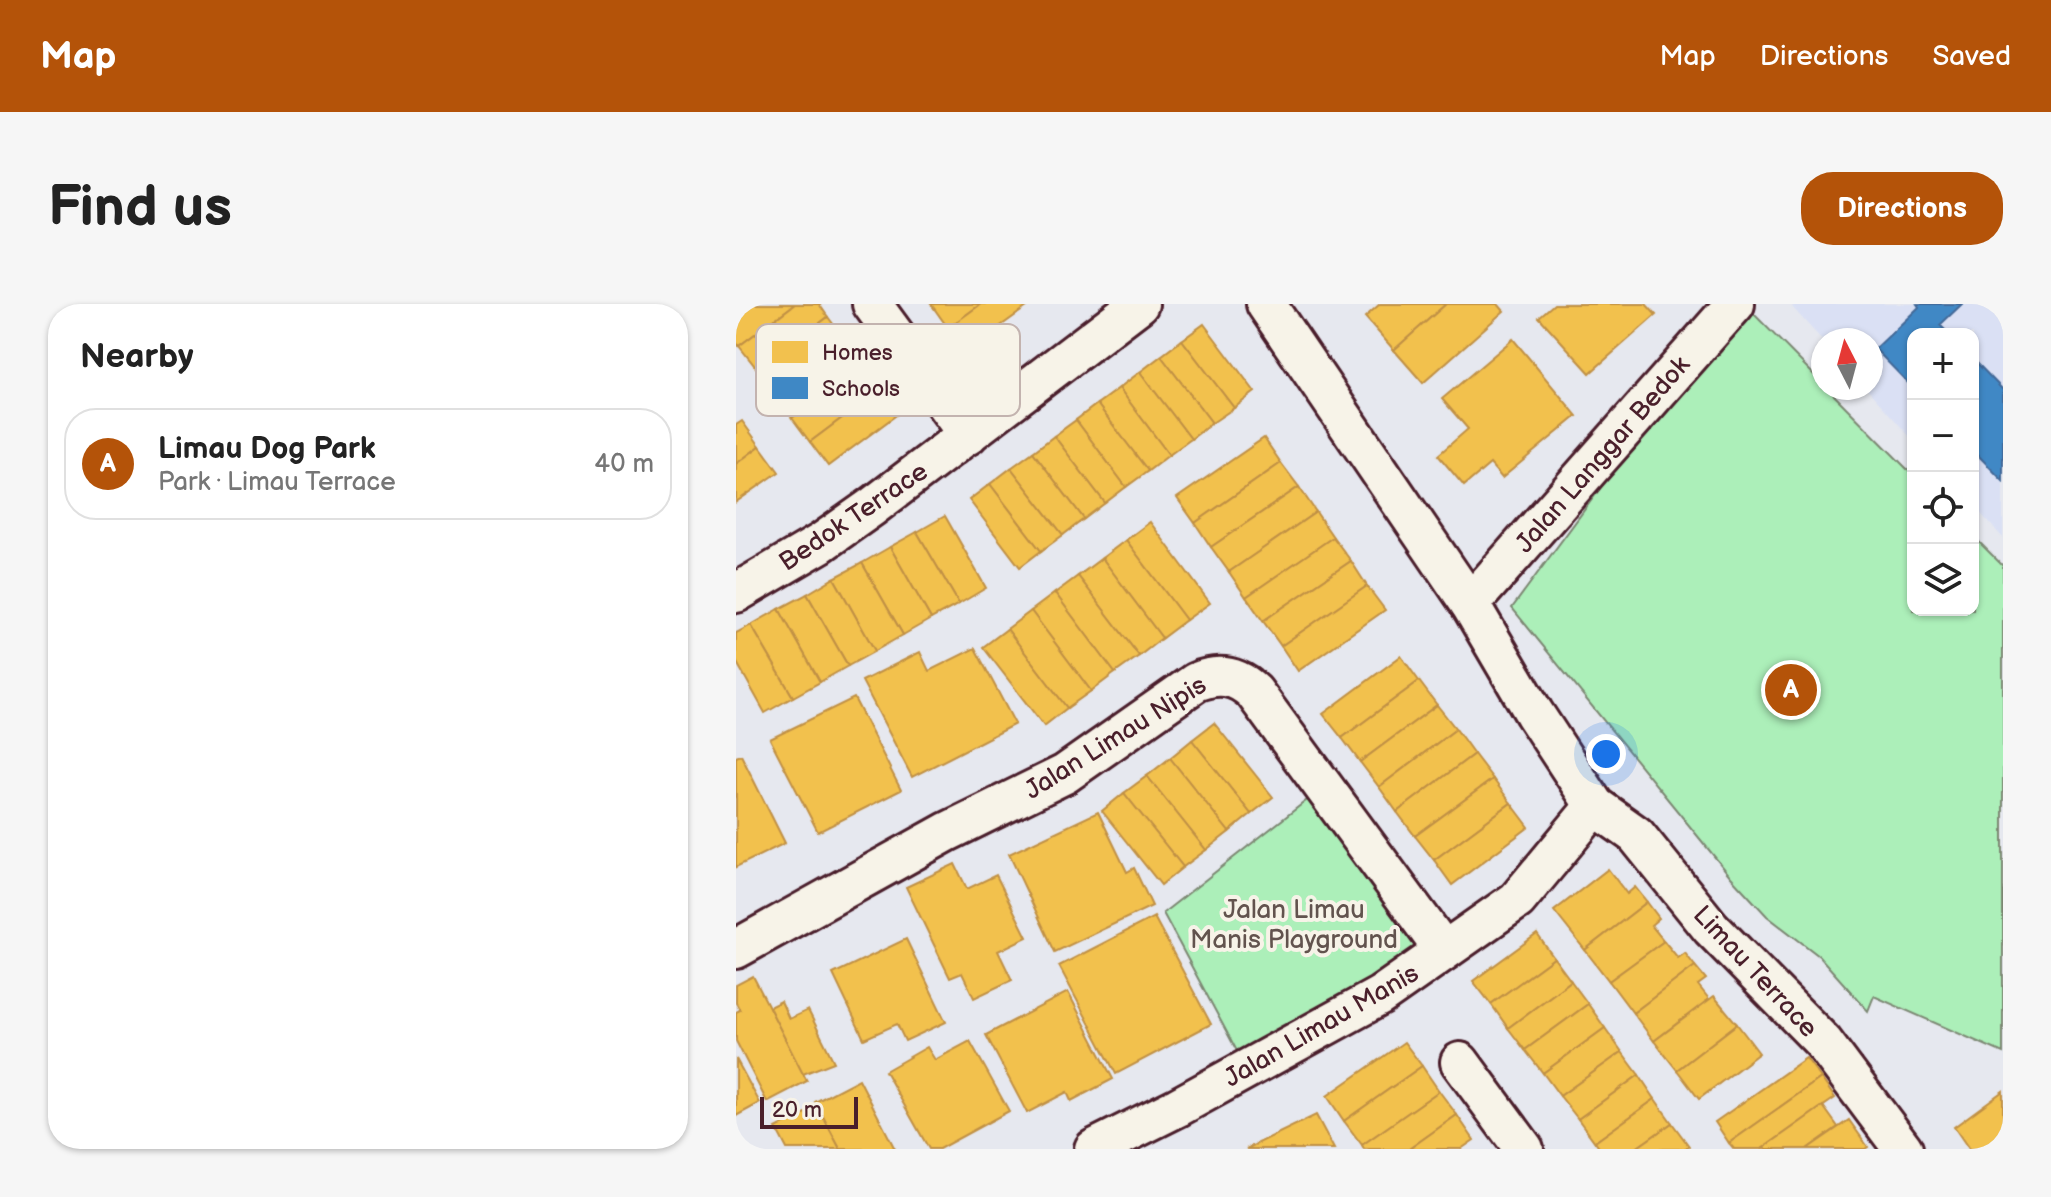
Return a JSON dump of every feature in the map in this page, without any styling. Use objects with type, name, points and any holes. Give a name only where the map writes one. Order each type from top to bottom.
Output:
[{"type":"street","points":[[872,304],[887,324]]},
{"type":"street","name":"Bedok Terrace","points":[[1020,395],[1139,304]]},
{"type":"street","points":[[1266,304],[1470,604],[1534,713],[1595,806]]},
{"type":"street","name":"Jalan Langgar Bedok","points":[[1470,604],[1735,304]]},
{"type":"street","points":[[954,416],[968,435]]},
{"type":"street","name":"Bedok Terrace","points":[[736,593],[821,543],[993,416]]},
{"type":"street","name":"Jalan Limau Nipis","points":[[736,949],[947,832],[1065,774],[1196,682],[1224,676],[1241,681],[1259,699],[1444,951]]},
{"type":"street","name":"Jalan Limau Manis","points":[[1094,1149],[1178,1107],[1380,996],[1517,900],[1595,806]]},
{"type":"street","name":"Limau Terrace","points":[[1595,806],[1636,835],[1711,928],[1823,1042],[1903,1149]]},
{"type":"street","points":[[1460,1062],[1524,1149]]},
{"type":"shaded area","points":[[1795,304],[2003,304],[2003,538],[1979,512],[1979,328],[1907,328],[1907,433],[1877,400],[1883,400],[1883,328],[1811,328],[1792,307]]},
{"type":"green space","points":[[1736,304],[1744,304],[1811,372],[1811,400],[1839,400],[1907,469],[1907,616],[1979,616],[1979,542],[2003,566],[2003,1053],[1874,996],[1868,1011],[1819,956],[1767,916],[1731,877],[1512,608]]},
{"type":"green space","name":"Jalan Limau Manis Playground","points":[[1311,797],[1421,949],[1371,983],[1239,1055],[1163,913]]},
{"type":"building: Homes","points":[[746,304],[795,304],[768,324],[756,324],[756,333],[739,346],[736,342],[736,311]]},
{"type":"building: Homes","points":[[795,304],[819,304],[828,317],[819,324],[768,324]]},
{"type":"building: Homes","points":[[931,304],[981,304],[954,324],[945,324]]},
{"type":"building: Homes","points":[[981,304],[1031,304],[1003,324],[954,324]]},
{"type":"building: Homes","points":[[1380,304],[1446,304],[1394,350],[1365,317]]},
{"type":"building: Homes","points":[[1446,304],[1498,304],[1504,311],[1423,383],[1394,350]]},
{"type":"building: Homes","points":[[1554,304],[1646,304],[1656,315],[1590,373],[1539,317]]},
{"type":"building: Homes","points":[[828,317],[833,324],[819,324]]},
{"type":"building: Homes","points":[[1204,324],[1255,392],[1234,408],[1182,340]]},
{"type":"building: Homes","points":[[756,333],[756,367],[739,346]]},
{"type":"building: Homes","points":[[1513,339],[1577,416],[1502,478],[1490,464],[1464,486],[1438,455],[1468,429],[1442,399]]},
{"type":"building: Homes","points":[[1182,340],[1234,408],[1212,423],[1161,356]]},
{"type":"building: Homes","points":[[1161,356],[1212,423],[1191,439],[1140,372]]},
{"type":"building: Homes","points":[[1140,372],[1191,439],[1169,455],[1119,388]]},
{"type":"building: Homes","points":[[1119,388],[1169,455],[1148,471],[1097,404]]},
{"type":"building: Homes","points":[[1097,404],[1148,471],[1126,487],[1076,420]]},
{"type":"building: Homes","points":[[795,416],[845,416],[810,442],[792,418]]},
{"type":"building: Homes","points":[[845,416],[895,416],[828,466],[810,442]]},
{"type":"building: Homes","points":[[1076,420],[1126,487],[1105,503],[1054,436]]},
{"type":"building: Homes","points":[[742,421],[760,446],[736,464],[736,425]]},
{"type":"building: Homes","points":[[1054,436],[1105,503],[1084,519],[1033,452]]},
{"type":"building: Homes","points":[[1264,438],[1281,463],[1195,523],[1177,498]]},
{"type":"building: Homes","points":[[760,446],[779,472],[736,502],[736,464]]},
{"type":"building: Homes","points":[[1033,452],[1084,519],[1063,535],[1011,468]]},
{"type":"building: Homes","points":[[1281,463],[1299,487],[1211,547],[1195,523]]},
{"type":"building: Homes","points":[[1011,468],[1063,535],[1041,551],[990,484]]},
{"type":"building: Homes","points":[[990,484],[1041,551],[1020,567],[969,500]]},
{"type":"building: Homes","points":[[1299,487],[1316,512],[1229,572],[1211,547]]},
{"type":"building: Homes","points":[[1316,512],[1333,537],[1246,597],[1229,572]]},
{"type":"building: Homes","points":[[945,516],[986,588],[959,604],[917,532]]},
{"type":"building: Homes","points":[[1150,522],[1210,603],[1186,620],[1126,540]]},
{"type":"building: Homes","points":[[917,532],[959,604],[931,619],[890,547]]},
{"type":"building: Homes","points":[[1333,537],[1351,561],[1263,621],[1246,597]]},
{"type":"building: Homes","points":[[1126,540],[1186,620],[1162,638],[1102,558]]},
{"type":"building: Homes","points":[[890,547],[931,619],[903,635],[862,563]]},
{"type":"building: Homes","points":[[1102,558],[1162,638],[1139,656],[1078,576]]},
{"type":"building: Homes","points":[[1351,561],[1367,586],[1281,646],[1263,621]]},
{"type":"building: Homes","points":[[862,563],[903,635],[875,651],[834,578]]},
{"type":"building: Homes","points":[[1078,576],[1139,656],[1115,673],[1055,593]]},
{"type":"building: Homes","points":[[834,578],[875,651],[848,666],[807,594]]},
{"type":"building: Homes","points":[[1367,586],[1385,610],[1298,671],[1281,646]]},
{"type":"building: Homes","points":[[1055,593],[1115,673],[1091,691],[1031,611]]},
{"type":"building: Homes","points":[[807,594],[848,666],[820,682],[779,609]]},
{"type":"building: Homes","points":[[779,609],[820,682],[793,697],[751,625]]},
{"type":"building: Homes","points":[[1031,611],[1091,691],[1067,708],[1007,629]]},
{"type":"building: Homes","points":[[751,625],[793,697],[765,713],[736,661],[736,633]]},
{"type":"building: Homes","points":[[1007,629],[1067,708],[1044,726],[983,647]]},
{"type":"building: Homes","points":[[975,648],[1015,724],[912,777],[862,681],[920,652],[929,671]]},
{"type":"building: Homes","points":[[1401,656],[1419,681],[1342,738],[1323,714]]},
{"type":"building: Homes","points":[[1419,681],[1437,705],[1360,762],[1342,738]]},
{"type":"building: Homes","points":[[854,698],[901,790],[818,832],[770,739]]},
{"type":"building: Homes","points":[[1437,705],[1456,729],[1379,787],[1360,762]]},
{"type":"building: Homes","points":[[1214,723],[1273,797],[1251,814],[1192,740]]},
{"type":"building: Homes","points":[[1456,729],[1474,754],[1397,812],[1379,787]]},
{"type":"building: Homes","points":[[1192,740],[1251,814],[1229,832],[1170,758]]},
{"type":"building: Homes","points":[[1474,754],[1493,779],[1415,836],[1397,812]]},
{"type":"building: Homes","points":[[741,755],[785,843],[736,867],[736,757]]},
{"type":"building: Homes","points":[[1170,758],[1229,832],[1206,850],[1147,776]]},
{"type":"building: Homes","points":[[1147,776],[1206,850],[1183,867],[1124,793]]},
{"type":"building: Homes","points":[[1493,779],[1511,803],[1434,860],[1415,836]]},
{"type":"building: Homes","points":[[1124,793],[1183,867],[1161,885],[1102,811]]},
{"type":"building: Homes","points":[[1511,803],[1529,827],[1452,885],[1434,860]]},
{"type":"building: Homes","points":[[1098,812],[1127,872],[1134,868],[1152,906],[1055,952],[1009,854]]},
{"type":"building: Homes","points":[[955,864],[967,889],[996,875],[1027,937],[998,951],[1012,980],[974,998],[962,973],[950,978],[906,887]]},
{"type":"building: Homes","points":[[1608,869],[1627,894],[1635,887],[1647,902],[1585,950],[1554,911]]},
{"type":"building: Homes","points":[[1647,902],[1659,918],[1651,925],[1664,941],[1609,981],[1585,950]]},
{"type":"building: Homes","points":[[1154,917],[1211,1024],[1116,1074],[1059,966]]},
{"type":"building: Homes","points":[[1537,934],[1554,958],[1491,1004],[1473,981]]},
{"type":"building: Homes","points":[[906,939],[946,1022],[905,1041],[897,1024],[864,1039],[833,974]]},
{"type":"building: Homes","points":[[1664,941],[1678,958],[1685,953],[1695,966],[1633,1013],[1609,981]]},
{"type":"building: Homes","points":[[1554,958],[1571,981],[1508,1028],[1491,1004]]},
{"type":"building: Homes","points":[[1695,966],[1706,979],[1698,985],[1709,999],[1654,1041],[1633,1013]]},
{"type":"building: Homes","points":[[753,976],[807,1081],[767,1102],[736,1041],[736,1012],[740,1010],[736,1003],[736,985]]},
{"type":"building: Homes","points":[[1571,981],[1588,1004],[1525,1050],[1508,1028]]},
{"type":"building: Homes","points":[[1068,992],[1113,1079],[1071,1101],[1067,1092],[1027,1113],[986,1035]]},
{"type":"building: Homes","points":[[1714,996],[1737,1024],[1677,1070],[1654,1041]]},
{"type":"building: Homes","points":[[781,1001],[789,1019],[808,1010],[834,1062],[803,1074],[769,1007]]},
{"type":"building: Homes","points":[[1588,1004],[1605,1028],[1543,1073],[1525,1050]]},
{"type":"building: Homes","points":[[1737,1024],[1759,1053],[1699,1099],[1677,1070]]},
{"type":"building: Homes","points":[[1605,1028],[1622,1052],[1560,1096],[1543,1073]]},
{"type":"building: Homes","points":[[970,1041],[1009,1111],[939,1149],[929,1149],[885,1071],[927,1047],[935,1060]]},
{"type":"building: Homes","points":[[1404,1042],[1422,1066],[1344,1121],[1327,1096]]},
{"type":"building: Homes","points":[[1622,1052],[1639,1075],[1578,1119],[1560,1096]]},
{"type":"building: Homes","points":[[1806,1058],[1821,1078],[1729,1143],[1715,1122]]},
{"type":"building: Homes","points":[[736,1059],[760,1103],[736,1116]]},
{"type":"building: Homes","points":[[1422,1066],[1439,1091],[1362,1145],[1344,1121]]},
{"type":"building: Homes","points":[[1639,1075],[1655,1099],[1595,1142],[1578,1119]]},
{"type":"building: Homes","points":[[1821,1078],[1835,1098],[1762,1149],[1734,1149],[1729,1143]]},
{"type":"building: Homes","points":[[859,1079],[895,1149],[840,1149],[815,1102]]},
{"type":"building: Homes","points":[[1439,1091],[1457,1115],[1409,1149],[1364,1149],[1362,1145]]},
{"type":"building: Homes","points":[[2003,1091],[2003,1149],[1969,1149],[1954,1127]]},
{"type":"building: Homes","points":[[1655,1099],[1672,1123],[1635,1149],[1600,1149],[1595,1142]]},
{"type":"building: Homes","points":[[1823,1106],[1838,1127],[1807,1149],[1762,1149]]},
{"type":"building: Homes","points":[[818,1107],[840,1149],[787,1149],[776,1128]]},
{"type":"building: Homes","points":[[1316,1115],[1334,1149],[1246,1149]]},
{"type":"building: Homes","points":[[1457,1115],[1474,1140],[1461,1149],[1409,1149]]},
{"type":"building: Homes","points":[[1849,1120],[1868,1147],[1807,1149]]},
{"type":"building: Homes","points":[[1672,1123],[1689,1146],[1685,1149],[1635,1149]]},
{"type":"building: Schools","points":[[1917,304],[1962,304],[1940,325],[1943,328],[1907,328],[1907,382],[1883,357],[1883,341],[1919,307]]},
{"type":"building: Schools","points":[[1979,365],[2003,390],[2003,481],[1979,456]]},
{"type":"place","name":"Limau Dog Park","points":[[1791,690]]}]
